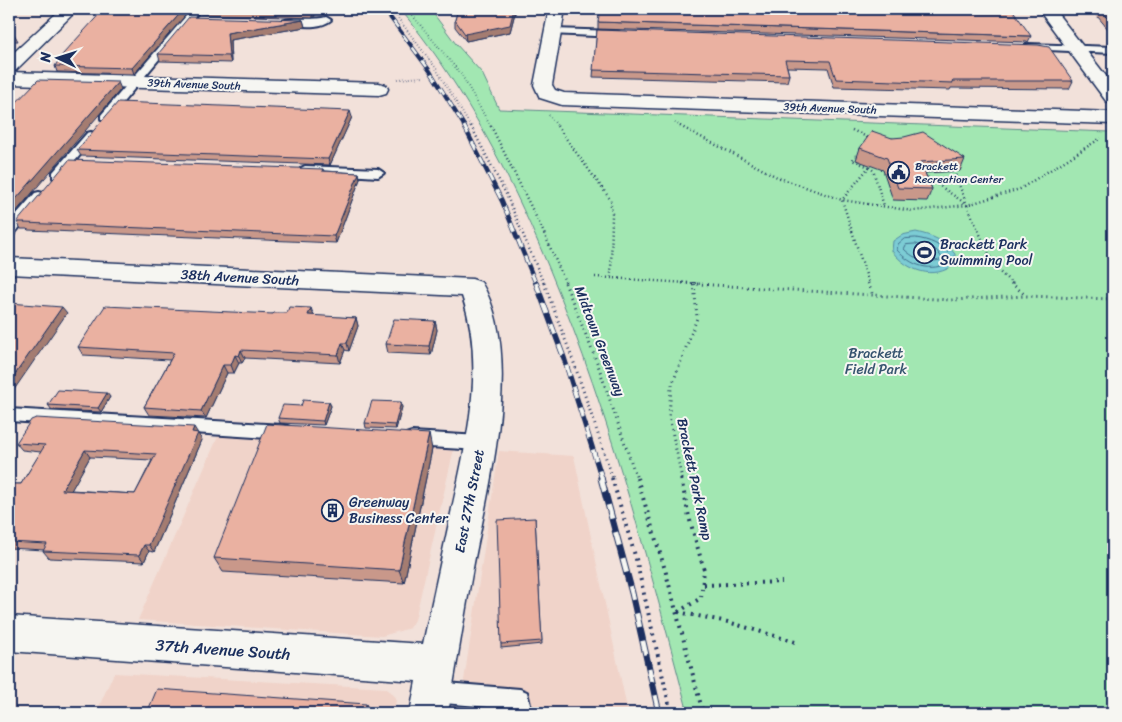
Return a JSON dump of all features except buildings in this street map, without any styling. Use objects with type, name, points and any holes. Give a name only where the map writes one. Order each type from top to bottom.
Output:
[{"type":"street","points":[[13,59],[70,9]]},
{"type":"street","points":[[545,101],[543,85],[557,9]]},
{"type":"street","points":[[1046,9],[1113,97]]},
{"type":"street","name":"39th Avenue South","points":[[9,78],[379,90]]},
{"type":"street","name":"39th Avenue South","points":[[545,101],[562,99],[668,102],[1113,118]]},
{"type":"street","name":"38th Avenue South","points":[[9,266],[472,288]]},
{"type":"street","name":"East 27th Street","points":[[433,690],[480,443],[488,363],[480,304],[472,288]]},
{"type":"street","name":"37th Avenue South","points":[[9,633],[433,690]]},
{"type":"lane","points":[[9,231],[135,82],[194,16]]},
{"type":"lane","points":[[278,22],[318,23],[326,20]]},
{"type":"lane","points":[[553,32],[624,34]]},
{"type":"lane","points":[[1022,47],[1113,50]]},
{"type":"lane","points":[[69,161],[89,162]]},
{"type":"lane","points":[[288,170],[378,173]]},
{"type":"lane","points":[[9,415],[302,433]]},
{"type":"lane","points":[[400,438],[480,443]]},
{"type":"lane","points":[[433,690],[520,699],[521,713]]},
{"type":"path","points":[[391,9],[410,31],[456,97],[510,199],[565,333],[630,538],[671,713]]},
{"type":"path","name":"Midtown Greenway","points":[[407,9],[468,83],[545,233],[602,374],[678,612],[704,713]]},
{"type":"path","points":[[545,101],[610,199],[612,212],[611,277]]},
{"type":"path","points":[[668,102],[669,120],[777,177],[842,200],[913,211],[967,205],[1020,189],[1102,137]]},
{"type":"path","points":[[821,107],[836,121],[868,139],[876,140]]},
{"type":"path","points":[[863,146],[852,160],[873,170],[884,206]]},
{"type":"path","points":[[951,163],[995,268],[1026,296]]},
{"type":"path","points":[[842,200],[870,167]]},
{"type":"path","points":[[922,174],[967,205]]},
{"type":"path","points":[[842,200],[872,294]]},
{"type":"path","points":[[595,276],[952,300],[1026,296],[1113,299]]},
{"type":"path","name":"Brackett Park Ramp","points":[[694,282],[697,318],[671,388],[669,416],[689,517],[704,570],[704,585]]},
{"type":"path","points":[[678,612],[701,598],[704,585],[782,582]]},
{"type":"path","points":[[678,612],[728,622],[794,642]]},
{"type":"shaded area","points":[[220,432],[455,444],[415,620],[410,628],[382,636],[138,620]]},
{"type":"shaded area","points":[[499,451],[574,456],[628,713],[459,713]]},
{"type":"shaded area","points":[[114,673],[386,688],[396,698],[395,709],[394,713],[96,713]]},
{"type":"green space","name":"Brackett Field Park","points":[[400,9],[430,9],[456,44],[482,73],[499,109],[1110,132],[1113,136],[1113,713],[688,713],[622,474],[603,414],[561,297],[509,179],[477,120],[441,63]]},
{"type":"water","name":"Brackett Park Swimming Pool","points":[[916,232],[933,237],[947,245],[955,254],[955,264],[947,269],[930,273],[905,264],[892,251],[893,241],[902,235]]},
{"type":"railway","points":[[384,9],[430,71],[465,127]]},
{"type":"railway","points":[[464,126],[502,201],[536,284]]},
{"type":"railway","points":[[536,283],[564,358],[602,479]]},
{"type":"railway","points":[[601,478],[632,593],[659,713]]},
{"type":"place","name":"Brackett Recreation Center","points":[[899,172]]},
{"type":"place","name":"Brackett Park Swimming Pool","points":[[924,252]]},
{"type":"place","name":"Greenway Business Center","points":[[333,510]]}]
